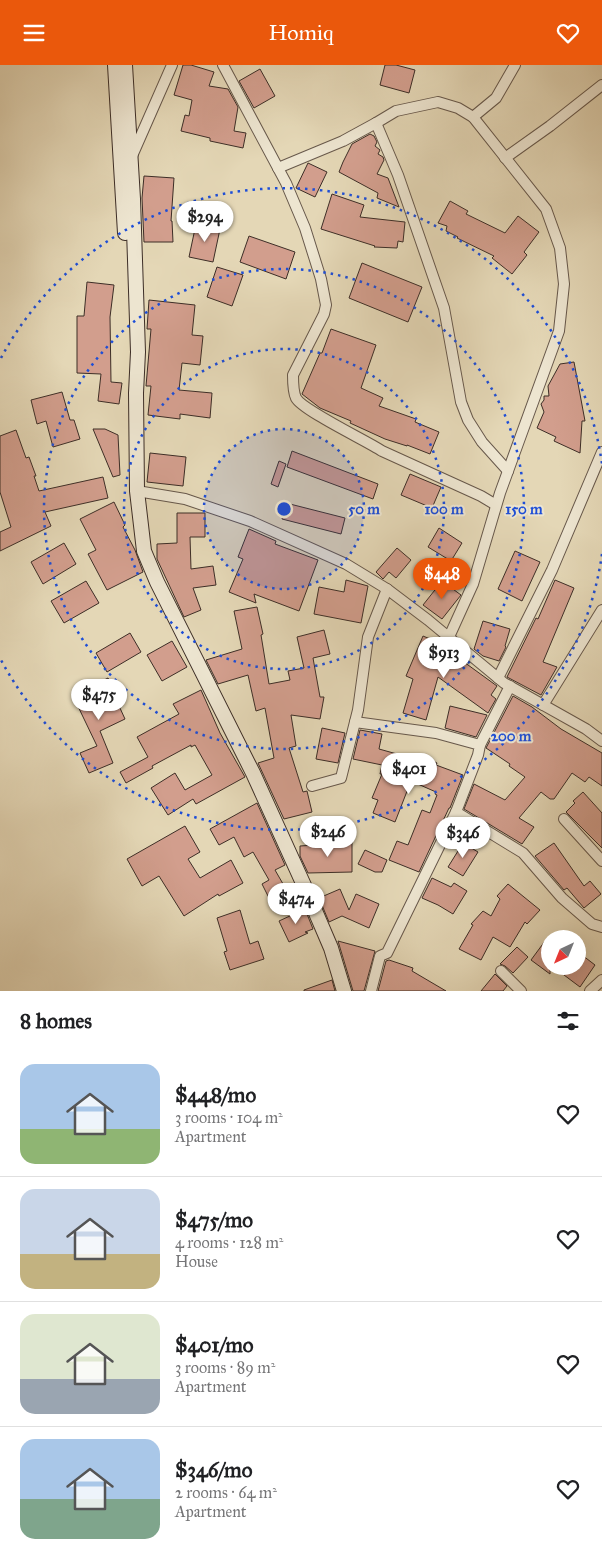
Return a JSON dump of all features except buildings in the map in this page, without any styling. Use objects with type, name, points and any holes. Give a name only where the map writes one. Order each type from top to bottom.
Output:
[{"type":"main road","points":[[115,65],[130,356],[136,393]]},
{"type":"main road","points":[[125,65],[138,352],[136,393],[137,491],[144,551],[200,669],[253,773],[331,948],[344,991]]},
{"type":"street","points":[[130,159],[172,65]]},
{"type":"street","points":[[223,65],[286,183],[305,228],[321,279],[326,305],[324,314],[293,375],[296,399],[310,410],[382,451],[481,496],[496,505]]},
{"type":"street","points":[[473,117],[496,98],[514,65]]},
{"type":"street","points":[[505,158],[602,85]]},
{"type":"street","points":[[278,169],[343,141],[396,111],[438,102],[458,108],[473,117],[546,209],[560,248],[564,284],[559,331],[496,505],[473,584],[449,637]]},
{"type":"street","points":[[376,123],[398,175],[444,308],[461,402],[468,420],[482,442],[508,471]]},
{"type":"street","points":[[498,678],[552,570],[602,451]]},
{"type":"street","points":[[137,491],[185,499],[250,521],[346,564],[387,589],[498,678],[586,729],[602,741]]},
{"type":"street","points":[[312,786],[341,778],[358,710],[368,637],[387,589]]},
{"type":"street","points":[[543,705],[602,611]]},
{"type":"street","points":[[371,991],[380,957],[388,953],[456,812],[480,745],[510,686]]},
{"type":"street","points":[[355,721],[436,733],[480,745]]},
{"type":"street","points":[[456,812],[523,853],[562,898],[592,924],[602,927]]},
{"type":"street","points":[[564,819],[602,861]]},
{"type":"street","points":[[501,971],[521,991]]},
{"type":"street","points":[[590,991],[602,980]]}]
